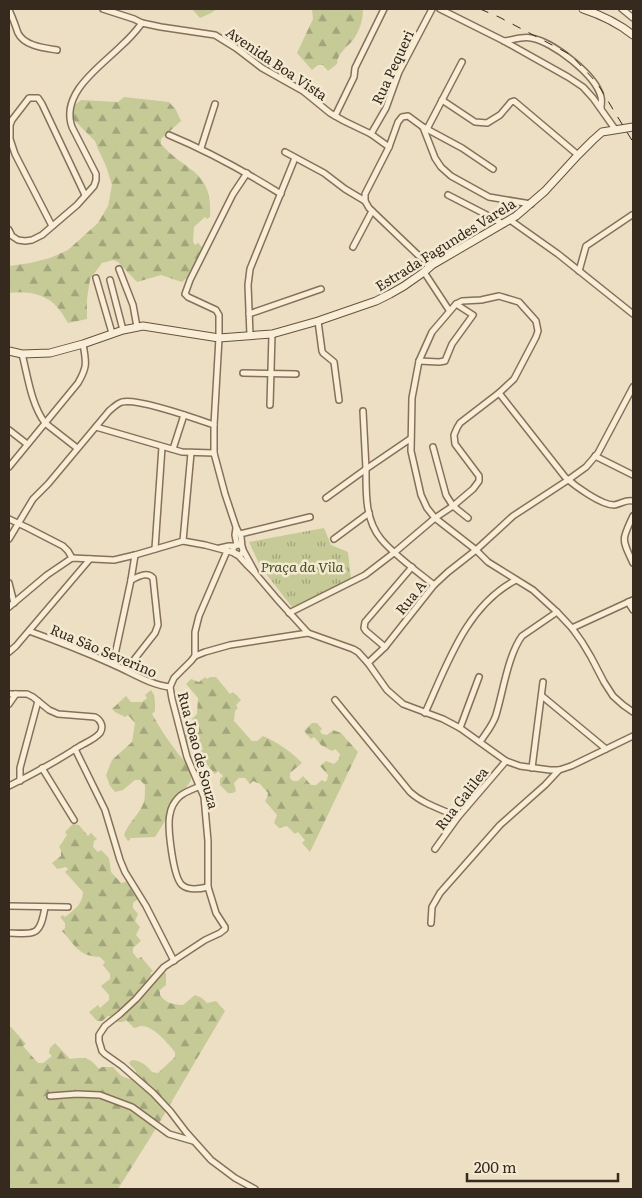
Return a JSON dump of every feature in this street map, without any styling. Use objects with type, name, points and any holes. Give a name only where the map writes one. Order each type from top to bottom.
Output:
[{"type":"street","name":"Avenida Boa Vista","points":[[103,9],[142,23],[215,35],[262,68],[303,90],[335,116],[371,134],[389,147]]},
{"type":"street","points":[[335,116],[354,77],[355,68],[384,9]]},
{"type":"street","name":"Rua Pequeri","points":[[371,134],[386,108],[399,72],[432,9]]},
{"type":"street","points":[[440,9],[504,41],[568,77],[593,98],[614,130]]},
{"type":"street","points":[[583,9],[599,14],[633,35]]},
{"type":"street","points":[[622,9],[633,18]]},
{"type":"street","points":[[9,10],[18,35],[42,48],[57,50]]},
{"type":"street","points":[[9,230],[18,240],[25,241],[37,238],[77,204],[94,186],[96,174],[72,127],[69,114],[70,105],[90,75],[122,46],[142,23]]},
{"type":"street","points":[[504,41],[529,37],[545,42],[561,52],[574,62],[595,85],[601,97],[601,109]]},
{"type":"street","points":[[462,62],[425,128],[435,158],[451,176],[489,197],[531,204]]},
{"type":"street","points":[[52,226],[15,154],[10,139],[12,120],[27,99],[36,97],[39,99],[85,195]]},
{"type":"street","points":[[442,100],[474,122],[487,123],[500,115],[514,101],[578,155]]},
{"type":"street","points":[[201,148],[215,104]]},
{"type":"street","points":[[365,201],[365,194],[402,117],[408,116],[493,169]]},
{"type":"street","name":"Estrada Fagundes Varela","points":[[9,351],[22,354],[50,353],[137,327],[151,327],[219,338],[272,334],[318,321],[376,301],[390,294],[432,265],[510,220],[545,191],[602,132],[633,126]]},
{"type":"street","points":[[169,134],[201,148],[248,173],[281,194]]},
{"type":"street","points":[[285,152],[324,173],[365,201],[369,208],[418,255],[432,265]]},
{"type":"street","points":[[250,336],[248,285],[250,270],[295,158]]},
{"type":"street","points":[[236,554],[234,550],[239,547],[242,540],[225,494],[214,453],[219,315],[216,310],[185,294],[190,280],[233,194],[248,173]]},
{"type":"street","points":[[448,195],[503,225]]},
{"type":"street","points":[[353,246],[372,211]]},
{"type":"street","points":[[579,271],[586,246],[632,215]]},
{"type":"street","points":[[510,220],[537,238],[633,314]]},
{"type":"street","points":[[119,269],[133,305],[137,327]]},
{"type":"street","points":[[424,272],[449,310]]},
{"type":"street","points":[[96,278],[112,333]]},
{"type":"street","points":[[110,280],[122,330]]},
{"type":"street","points":[[249,314],[321,289]]},
{"type":"street","points":[[289,613],[364,575],[436,518],[453,506],[473,489],[479,481],[480,478],[476,472],[454,444],[454,435],[460,423],[514,379],[538,331],[536,321],[519,302],[510,299],[499,296],[481,300],[462,300],[449,310],[432,332],[419,362],[412,398],[410,439],[413,462],[421,494],[427,508],[436,518],[488,562],[533,590],[557,612],[572,628],[591,656],[613,696],[633,712]]},
{"type":"street","points":[[419,362],[445,361],[452,344],[473,315],[456,304]]},
{"type":"street","points":[[318,321],[322,351],[334,362],[338,400]]},
{"type":"street","points":[[270,405],[272,334]]},
{"type":"street","points":[[9,467],[78,383],[86,362],[82,344]]},
{"type":"street","points":[[22,354],[33,399],[39,414],[45,423],[78,448]]},
{"type":"street","points":[[243,373],[296,374]]},
{"type":"street","name":"Rua A","points":[[368,663],[384,647],[434,585],[448,572],[476,550],[513,516],[586,467],[610,431],[633,387]]},
{"type":"street","points":[[499,393],[574,486],[607,504],[615,505],[628,500],[633,501]]},
{"type":"street","points":[[9,539],[33,499],[115,405],[122,402],[138,403],[214,425]]},
{"type":"street","points":[[363,411],[366,490],[369,514],[373,527],[381,539],[434,585]]},
{"type":"street","points":[[173,450],[184,415]]},
{"type":"street","points":[[96,427],[173,450],[191,453],[214,453]]},
{"type":"street","points":[[9,430],[27,444]]},
{"type":"street","points":[[326,498],[410,439]]},
{"type":"street","points":[[155,549],[162,447]]},
{"type":"street","points":[[433,447],[446,495],[453,506],[468,518]]},
{"type":"street","points":[[183,541],[191,453]]},
{"type":"street","points":[[595,456],[633,475]]},
{"type":"street","points":[[334,539],[369,514]]},
{"type":"street","points":[[633,516],[625,533],[624,542],[633,563]]},
{"type":"street","points":[[240,534],[310,517]]},
{"type":"street","points":[[9,520],[64,546],[72,558]]},
{"type":"street","points":[[236,528],[235,535],[239,547],[255,573]]},
{"type":"street","points":[[9,606],[47,575],[72,558],[114,560],[183,541],[192,542],[220,548],[236,554],[308,633],[358,652],[387,690],[402,704],[443,719],[460,728],[506,760],[532,768],[559,770],[633,736]]},
{"type":"street","points":[[220,548],[229,546],[239,547]]},
{"type":"street","points":[[195,656],[195,632],[199,616],[227,551]]},
{"type":"street","points":[[113,664],[132,580],[135,555]]},
{"type":"street","points":[[9,652],[90,559]]},
{"type":"street","points":[[384,647],[366,631],[364,628],[365,622],[412,567]]},
{"type":"street","points":[[126,670],[151,639],[158,625],[153,578],[143,575],[132,580]]},
{"type":"street","points":[[425,713],[462,635],[496,592],[516,580]]},
{"type":"street","points":[[9,583],[14,603]]},
{"type":"street","points":[[572,628],[631,601],[633,610]]},
{"type":"street","points":[[480,742],[495,716],[513,652],[519,640],[557,612]]},
{"type":"street","name":"Rua São Severino","points":[[29,631],[73,647],[157,685],[170,687]]},
{"type":"street","name":"Rua Joao de Souza","points":[[174,961],[205,940],[223,931],[225,927],[216,913],[208,887],[208,841],[204,797],[187,757],[170,687],[174,678],[195,656],[212,649],[308,633]]},
{"type":"street","points":[[460,728],[479,677]]},
{"type":"street","points":[[532,768],[543,682]]},
{"type":"street","points":[[9,694],[27,694],[33,696],[49,710],[58,714],[95,717],[102,723],[101,731],[96,736],[9,786]]},
{"type":"street","points":[[9,704],[16,694]]},
{"type":"street","points":[[542,696],[606,749]]},
{"type":"street","points":[[335,700],[410,792],[426,803],[458,817]]},
{"type":"street","points":[[20,781],[20,768],[38,701]]},
{"type":"street","points":[[75,749],[105,810],[125,872],[174,961],[164,967],[136,999],[105,1026],[99,1035],[102,1051],[153,1093],[211,1160],[235,1178],[255,1189]]},
{"type":"street","name":"Rua Galilea","points":[[435,849],[458,817],[506,760]]},
{"type":"street","points":[[42,768],[74,820]]},
{"type":"street","points":[[431,924],[432,908],[437,896],[500,825],[559,770]]},
{"type":"street","points":[[200,786],[180,796],[174,805],[169,821],[170,843],[175,873],[180,884],[197,889],[208,887]]},
{"type":"street","points":[[9,906],[68,906]]},
{"type":"street","points":[[9,933],[29,934],[36,931],[42,924],[45,907]]},
{"type":"street","points":[[50,1096],[100,1095],[132,1107],[169,1134],[194,1141]]},
{"type":"green space","points":[[192,9],[217,9],[200,18]]},
{"type":"green space","points":[[312,9],[363,9],[361,25],[353,40],[340,54],[337,64],[328,71],[323,65],[318,65],[312,70],[297,53],[313,19]]},
{"type":"green space","points":[[124,97],[169,102],[176,110],[181,121],[161,139],[161,144],[196,173],[207,189],[210,201],[210,217],[207,219],[205,217],[194,227],[193,242],[195,245],[198,243],[206,251],[191,274],[182,282],[161,275],[137,282],[118,262],[113,260],[102,263],[90,279],[87,319],[68,323],[52,302],[47,299],[35,294],[9,293],[9,266],[50,258],[68,250],[98,223],[108,206],[112,185],[95,141],[66,112],[81,100],[118,102]]},
{"type":"green space","name":"Praça da Vila","points":[[324,528],[331,545],[348,552],[351,579],[292,607],[260,566],[249,542]]},
{"type":"green space","points":[[205,677],[207,679],[216,677],[230,694],[233,692],[241,700],[236,705],[238,708],[235,711],[234,721],[252,741],[257,741],[263,736],[274,741],[302,763],[290,773],[290,778],[293,781],[298,781],[303,776],[311,785],[316,785],[322,780],[325,782],[328,775],[320,766],[326,761],[334,764],[339,759],[340,754],[335,749],[332,751],[321,745],[314,737],[311,739],[304,731],[312,723],[317,723],[322,729],[320,731],[322,734],[327,735],[333,730],[341,733],[358,752],[310,852],[302,843],[305,840],[298,832],[295,834],[287,826],[279,828],[274,823],[277,815],[265,801],[268,793],[260,784],[253,781],[250,784],[245,778],[239,778],[234,783],[236,791],[228,793],[220,785],[220,779],[223,776],[218,771],[215,774],[205,762],[201,751],[203,749],[198,743],[190,745],[183,737],[188,732],[191,735],[196,735],[199,732],[199,727],[192,719],[197,714],[198,698],[186,684],[191,679],[199,682]]},
{"type":"green space","points":[[151,690],[155,703],[155,711],[152,714],[170,743],[192,770],[191,780],[155,837],[131,838],[128,841],[124,835],[144,802],[145,785],[140,780],[135,780],[123,790],[115,792],[110,786],[106,775],[112,760],[132,742],[135,723],[128,715],[125,717],[112,709],[126,696],[131,702],[142,702],[147,698],[145,695]]},
{"type":"green space","points":[[73,824],[79,825],[88,836],[91,833],[97,839],[94,841],[93,847],[98,852],[101,850],[109,858],[111,872],[121,883],[129,881],[139,898],[133,903],[133,908],[138,914],[135,921],[140,927],[136,935],[141,941],[133,948],[133,953],[138,959],[141,957],[153,971],[150,973],[153,976],[158,976],[164,971],[166,974],[166,985],[160,990],[160,995],[170,1003],[183,1005],[195,995],[207,1003],[216,1001],[225,1011],[118,1189],[9,1189],[9,1028],[11,1027],[26,1044],[23,1046],[38,1063],[43,1063],[52,1056],[49,1053],[50,1048],[55,1043],[70,1059],[87,1059],[99,1069],[102,1067],[113,1067],[124,1077],[133,1079],[136,1077],[136,1071],[129,1063],[132,1060],[141,1062],[152,1072],[158,1073],[175,1057],[175,1052],[152,1029],[142,1026],[134,1028],[126,1020],[118,1022],[113,1016],[97,1021],[89,1012],[98,1005],[100,1008],[109,1000],[109,995],[101,986],[110,979],[110,974],[103,965],[105,962],[100,957],[87,955],[82,952],[74,946],[62,931],[65,928],[65,923],[60,917],[63,915],[65,917],[77,906],[83,892],[65,872],[68,869],[66,867],[57,869],[52,863],[61,856],[59,847],[67,835],[65,832]]},
{"type":"railway","points":[[480,9],[571,55],[597,83],[633,142]]}]
